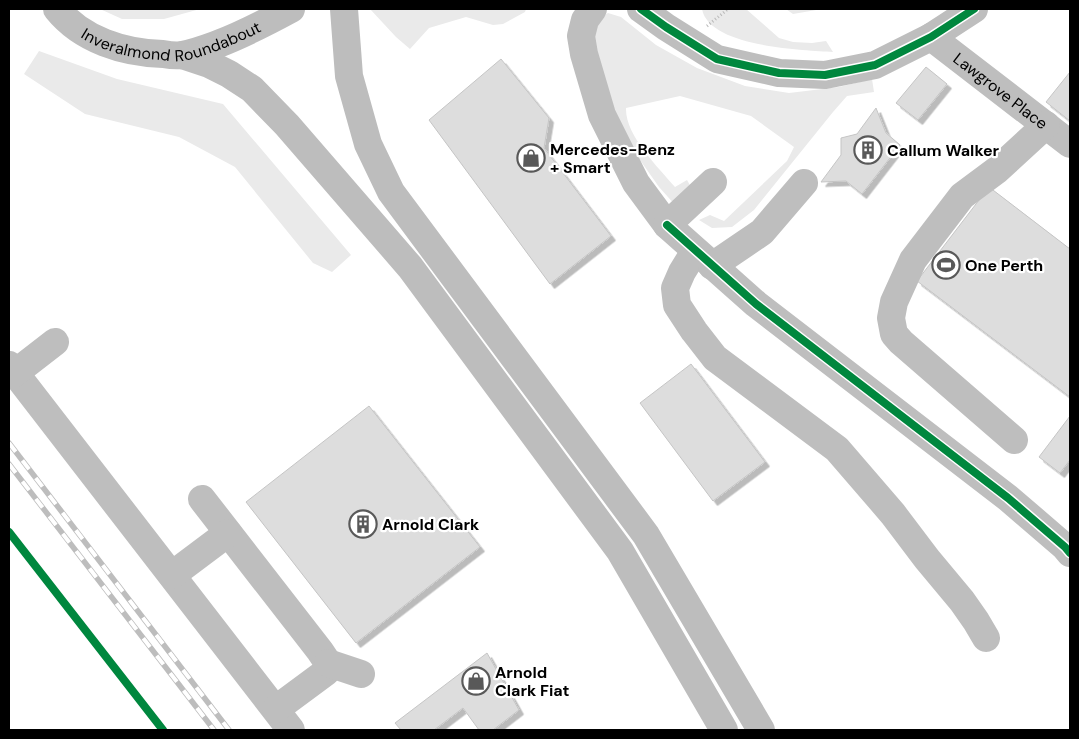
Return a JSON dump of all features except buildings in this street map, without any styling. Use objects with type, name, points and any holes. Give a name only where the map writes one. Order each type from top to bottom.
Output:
[{"type":"highway","name":"Inveralmond Roundabout","points":[[57,9],[65,19],[95,39],[116,47],[152,54],[182,55],[230,39],[265,24],[291,9]]},
{"type":"highway","points":[[344,9],[349,76],[368,144],[391,192],[646,535],[761,730]]},
{"type":"highway","points":[[182,55],[209,64],[252,89],[288,125],[410,267],[620,551],[724,730]]},
{"type":"street","points":[[593,9],[585,20],[581,36],[584,54],[602,115],[636,183],[667,225],[756,304],[1008,498],[1066,547],[1070,553]]},
{"type":"street","points":[[641,9],[717,59],[779,74],[825,74],[875,65],[931,37],[974,9]]},
{"type":"street","name":"Lawgrove Place","points":[[931,37],[1070,144]]},
{"type":"street","points":[[1014,440],[901,342],[894,334],[891,318],[894,302],[913,260],[962,196],[997,170],[1046,125]]},
{"type":"street","points":[[667,225],[713,182]]},
{"type":"street","points":[[804,183],[762,232],[704,258],[682,272],[675,288],[677,305],[715,358],[837,449],[893,514],[962,601],[986,638]]},
{"type":"street","points":[[55,342],[12,369],[284,720],[326,672],[328,663]]},
{"type":"street","points":[[202,499],[328,663],[361,674]]},
{"type":"street","points":[[172,575],[228,533]]},
{"type":"shaded area","points":[[100,9],[200,9],[164,19],[122,19]]},
{"type":"shaded area","points":[[370,9],[526,9],[525,12],[503,24],[493,25],[466,17],[429,28],[410,49]]},
{"type":"shaded area","points":[[702,9],[746,9],[779,38],[793,42],[812,43],[826,41],[833,52],[780,48],[738,39],[708,22]]},
{"type":"shaded area","points":[[786,9],[822,9],[793,14]]},
{"type":"shaded area","points":[[608,13],[621,17],[656,45],[697,68],[745,86],[789,93],[839,87],[872,79],[874,92],[847,96],[754,210],[732,227],[712,228],[699,220],[710,215],[724,221],[787,161],[794,147],[751,116],[680,96],[626,108],[631,129],[652,160],[675,187],[687,180],[691,187],[676,206],[659,187],[640,160],[615,118],[595,45],[593,27],[598,19]]},
{"type":"shaded area","points":[[39,51],[117,79],[223,104],[351,255],[332,272],[313,263],[235,167],[179,137],[85,114],[24,74]]},
{"type":"railway","points":[[9,443],[229,730]]},
{"type":"railway","points":[[9,464],[214,730]]},
{"type":"cycle path","points":[[641,9],[717,59],[779,73],[825,75],[875,65],[931,37],[974,9]]},
{"type":"cycle path","points":[[667,225],[756,304],[1008,498],[1070,553]]},
{"type":"cycle path","points":[[9,532],[163,730]]},
{"type":"place","name":"Callum Walker","points":[[868,150]]},
{"type":"place","name":"Mercedes-Benz + Smart","points":[[531,158]]},
{"type":"place","name":"One Perth","points":[[946,265]]},
{"type":"place","name":"Arnold Clark","points":[[363,524]]},
{"type":"place","name":"Arnold Clark Fiat","points":[[476,681]]}]
